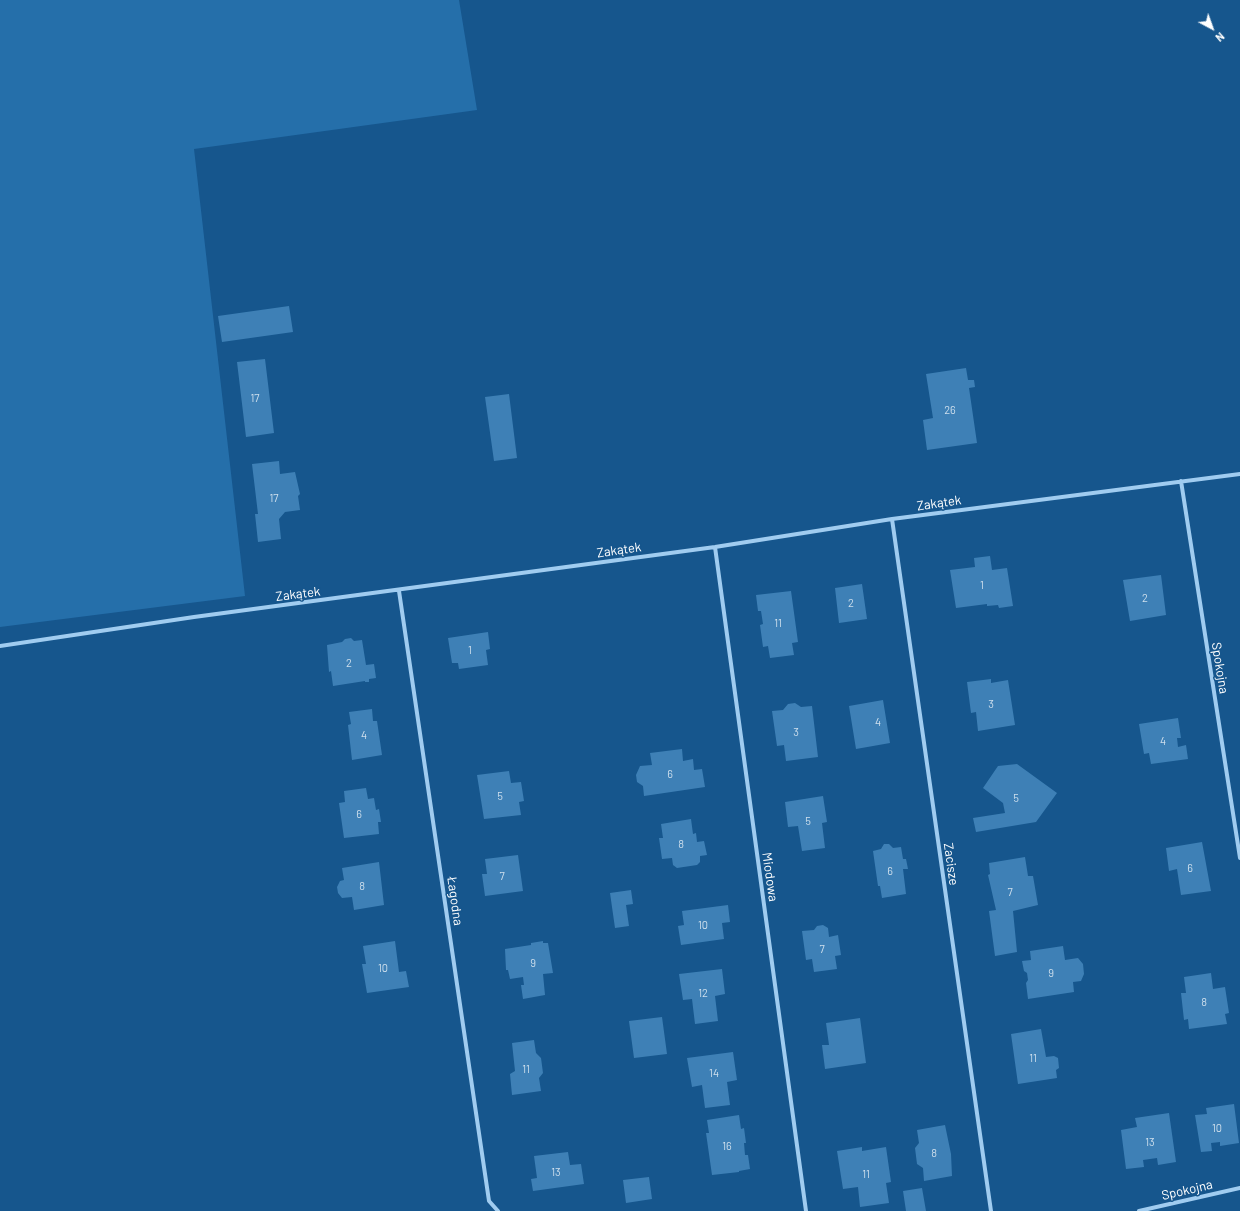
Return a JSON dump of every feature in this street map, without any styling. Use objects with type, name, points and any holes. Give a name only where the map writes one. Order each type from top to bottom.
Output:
[{"type":"street","name":"Zakątek","points":[[0,646],[194,617],[715,547],[892,519],[1240,474]]},
{"type":"street","name":"Spokojna","points":[[1181,481],[1240,858]]},
{"type":"street","name":"Zacisze","points":[[892,519],[991,1211]]},
{"type":"street","name":"Miodowa","points":[[715,547],[806,1211]]},
{"type":"street","name":"Łagodna","points":[[399,590],[489,1201],[498,1211]]},
{"type":"street","name":"Spokojna","points":[[1139,1211],[1240,1188]]},
{"type":"shaded area","points":[[0,0],[459,0],[477,110],[194,149],[245,596],[0,627]]},
{"type":"building","points":[[289,306],[293,332],[222,342],[218,316]]},
{"type":"building","points":[[265,359],[274,433],[246,437],[237,362]]},
{"type":"building","points":[[966,368],[968,380],[974,380],[975,387],[969,388],[977,443],[927,450],[923,420],[933,418],[926,374]]},
{"type":"building","points":[[509,394],[517,458],[494,461],[485,397]]},
{"type":"building","points":[[279,461],[280,474],[295,472],[300,494],[298,496],[300,510],[285,512],[279,519],[281,539],[258,542],[255,514],[258,514],[252,464]]},
{"type":"building","points":[[990,556],[992,570],[1007,568],[1013,606],[999,608],[998,605],[987,606],[987,604],[956,608],[950,570],[975,567],[974,558]]},
{"type":"building","points":[[1161,575],[1166,615],[1130,621],[1123,580]]},
{"type":"building","points":[[862,584],[867,619],[839,623],[835,588]]},
{"type":"building","points":[[791,591],[798,642],[792,643],[794,655],[770,658],[768,646],[763,647],[760,625],[763,624],[761,611],[758,611],[756,595]]},
{"type":"building","points":[[488,632],[490,649],[486,650],[488,665],[459,669],[458,663],[452,663],[448,638]]},
{"type":"building","points":[[351,638],[354,641],[362,640],[366,665],[374,664],[376,678],[369,679],[369,682],[365,681],[333,686],[331,671],[329,672],[327,645],[342,642],[345,639]]},
{"type":"building","points":[[991,679],[991,683],[1008,680],[1015,725],[978,731],[976,712],[971,713],[967,682]]},
{"type":"building","points":[[883,700],[890,743],[856,749],[849,706]]},
{"type":"building","points":[[795,703],[801,707],[812,706],[818,757],[786,761],[784,745],[777,746],[772,711],[783,710],[788,704]]},
{"type":"building","points":[[372,709],[373,721],[377,721],[382,755],[352,760],[348,725],[351,724],[349,712]]},
{"type":"building","points":[[1178,718],[1181,738],[1177,738],[1178,747],[1186,745],[1188,759],[1151,764],[1149,753],[1144,754],[1139,724]]},
{"type":"building","points":[[682,749],[683,761],[693,759],[694,770],[702,769],[705,787],[644,796],[643,786],[637,782],[636,775],[640,766],[652,765],[650,753]]},
{"type":"building","points":[[1017,764],[1057,793],[1036,822],[976,832],[973,818],[1005,813],[1003,803],[983,788],[998,766]]},
{"type":"building","points":[[509,771],[511,783],[521,782],[524,801],[519,802],[521,815],[484,819],[477,775]]},
{"type":"building","points":[[366,788],[368,799],[374,798],[376,810],[379,809],[381,822],[378,822],[379,834],[344,838],[339,803],[345,802],[344,791]]},
{"type":"building","points":[[823,796],[827,822],[822,823],[825,848],[802,851],[798,826],[788,827],[785,802]]},
{"type":"building","points":[[691,819],[693,834],[696,833],[697,842],[704,841],[707,855],[700,856],[700,862],[697,865],[677,868],[673,865],[672,858],[662,859],[659,838],[663,838],[661,824]]},
{"type":"building","points":[[1202,842],[1211,891],[1181,895],[1177,869],[1169,871],[1166,848]]},
{"type":"building","points":[[884,844],[889,844],[893,848],[901,847],[903,859],[906,859],[908,869],[903,869],[906,894],[882,898],[880,886],[878,886],[873,851],[881,849]]},
{"type":"building","points":[[518,855],[523,891],[485,896],[482,874],[487,874],[485,859]]},
{"type":"building","points":[[1025,857],[1028,876],[1033,876],[1038,905],[1013,911],[1017,952],[995,956],[989,911],[996,910],[988,875],[990,874],[989,863]]},
{"type":"building","points":[[379,862],[384,905],[354,910],[352,897],[342,898],[338,893],[337,887],[340,881],[344,880],[342,868]]},
{"type":"building","points":[[631,890],[633,904],[626,905],[629,926],[615,928],[610,893]]},
{"type":"building","points":[[728,905],[730,922],[722,923],[724,939],[681,945],[678,926],[684,925],[682,911]]},
{"type":"building","points":[[823,925],[828,928],[829,937],[838,935],[841,955],[835,956],[837,969],[814,972],[812,959],[806,960],[802,931],[814,930],[817,926]]},
{"type":"building","points":[[395,941],[399,972],[406,971],[409,987],[367,993],[362,964],[366,964],[363,946]]},
{"type":"building","points":[[543,941],[543,943],[548,943],[553,973],[543,974],[545,995],[523,999],[521,985],[524,985],[523,977],[510,979],[508,970],[506,970],[505,949],[531,945],[531,943]]},
{"type":"building","points":[[1063,946],[1065,960],[1078,958],[1083,964],[1084,974],[1081,981],[1073,982],[1074,992],[1028,999],[1026,983],[1028,980],[1027,973],[1024,971],[1022,961],[1031,960],[1030,951]]},
{"type":"building","points":[[722,969],[725,994],[715,996],[718,1021],[695,1024],[692,999],[683,1000],[679,974]]},
{"type":"building","points":[[1211,973],[1213,989],[1225,987],[1229,1013],[1225,1014],[1227,1024],[1189,1029],[1188,1019],[1184,1020],[1181,993],[1186,993],[1184,977]]},
{"type":"building","points":[[662,1017],[667,1054],[634,1058],[629,1021]]},
{"type":"building","points":[[860,1018],[866,1063],[825,1069],[822,1045],[829,1045],[826,1023]]},
{"type":"building","points":[[1041,1029],[1046,1057],[1054,1056],[1058,1058],[1059,1068],[1056,1070],[1057,1078],[1018,1084],[1011,1034]]},
{"type":"building","points":[[534,1040],[536,1053],[541,1058],[543,1073],[539,1078],[541,1091],[512,1095],[510,1074],[515,1071],[512,1043]]},
{"type":"building","points":[[733,1052],[737,1080],[727,1082],[730,1105],[705,1108],[702,1085],[692,1087],[687,1058]]},
{"type":"building","points":[[1234,1104],[1239,1143],[1220,1146],[1220,1142],[1211,1143],[1212,1151],[1201,1152],[1195,1115],[1207,1114],[1206,1108]]},
{"type":"building","points":[[1169,1113],[1176,1162],[1158,1165],[1157,1158],[1143,1160],[1144,1167],[1126,1169],[1121,1130],[1137,1127],[1135,1118]]},
{"type":"building","points":[[739,1115],[741,1129],[744,1128],[746,1143],[744,1143],[745,1155],[748,1155],[750,1169],[739,1172],[712,1175],[706,1133],[709,1133],[707,1120]]},
{"type":"building","points":[[945,1125],[951,1154],[952,1176],[924,1181],[923,1168],[917,1164],[915,1148],[919,1143],[917,1130]]},
{"type":"building","points":[[862,1147],[862,1151],[886,1147],[891,1182],[886,1183],[889,1203],[860,1207],[858,1187],[843,1189],[837,1151]]},
{"type":"building","points":[[568,1152],[570,1165],[581,1164],[584,1184],[533,1191],[531,1179],[537,1178],[534,1156]]},
{"type":"building","points":[[649,1177],[652,1199],[626,1203],[623,1180]]},
{"type":"building","points":[[922,1188],[926,1211],[906,1211],[903,1191]]}]
